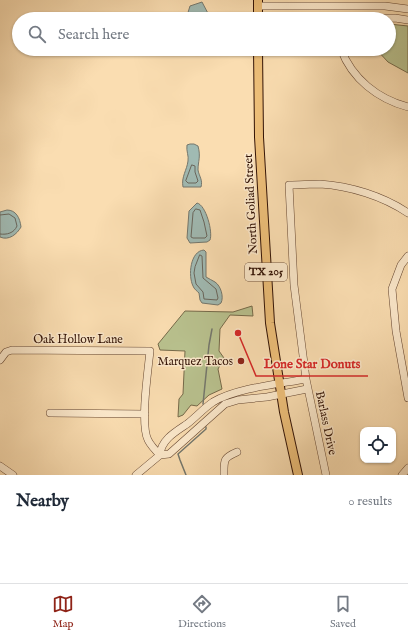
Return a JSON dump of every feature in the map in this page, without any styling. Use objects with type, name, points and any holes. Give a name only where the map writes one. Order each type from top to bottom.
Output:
[{"type":"main road","name":"North Goliad Street","points":[[258,56],[259,137],[272,345],[280,394],[298,475]]},
{"type":"street","points":[[258,3],[332,6],[385,6],[408,9]]},
{"type":"street","points":[[332,6],[332,12]]},
{"type":"street","points":[[396,18],[408,20]]},
{"type":"street","points":[[344,56],[359,79],[378,95],[394,104],[408,107]]},
{"type":"street","name":"Barlass Drive","points":[[326,475],[307,389],[294,285],[289,185],[320,184],[350,188],[378,198],[408,213]]},
{"type":"street","points":[[408,256],[401,265],[392,289],[396,332],[408,398]]},
{"type":"street","name":"Oak Hollow Lane","points":[[0,360],[6,352],[12,350],[150,351],[145,414]]},
{"type":"street","points":[[136,475],[160,455],[170,454],[217,410],[236,397],[279,384],[306,379]]},
{"type":"street","points":[[160,455],[160,448],[172,434],[199,415],[212,403],[226,396],[236,397],[280,394],[307,389]]},
{"type":"street","points":[[50,413],[145,414],[145,430],[148,440],[160,455]]},
{"type":"street","points":[[224,475],[224,462],[227,456],[237,452]]},
{"type":"street","points":[[0,466],[13,475]]},
{"type":"street","points":[[402,475],[408,468]]},
{"type":"green space","points":[[396,25],[408,26],[408,73],[388,62],[382,56],[396,56]]},
{"type":"green space","points":[[252,306],[253,316],[230,315],[220,329],[219,351],[224,358],[218,369],[222,389],[209,395],[197,406],[191,405],[183,415],[178,417],[179,399],[183,394],[185,351],[160,350],[158,344],[185,311],[233,312]]},
{"type":"water","points":[[202,2],[207,12],[188,12],[190,6]]},
{"type":"water","points":[[190,144],[198,146],[198,170],[201,180],[201,187],[183,187],[183,180],[188,159],[187,145]]},
{"type":"water","points":[[197,203],[206,213],[210,225],[211,236],[210,240],[207,242],[190,243],[187,238],[189,211]]},
{"type":"water","points":[[7,210],[13,211],[17,215],[21,227],[12,236],[3,238],[0,237],[0,212]]},
{"type":"water","points":[[204,250],[206,252],[206,277],[214,281],[219,286],[221,292],[222,301],[218,305],[202,303],[199,293],[191,282],[191,265],[193,259],[199,251]]},
{"type":"waterway","points":[[203,404],[212,329]]},
{"type":"waterway","points":[[186,475],[178,454],[206,429],[206,427]]},
{"type":"place","name":"Lone Star Donuts","points":[[238,333]]},
{"type":"place","name":"Marquez Tacos","points":[[241,361]]}]
